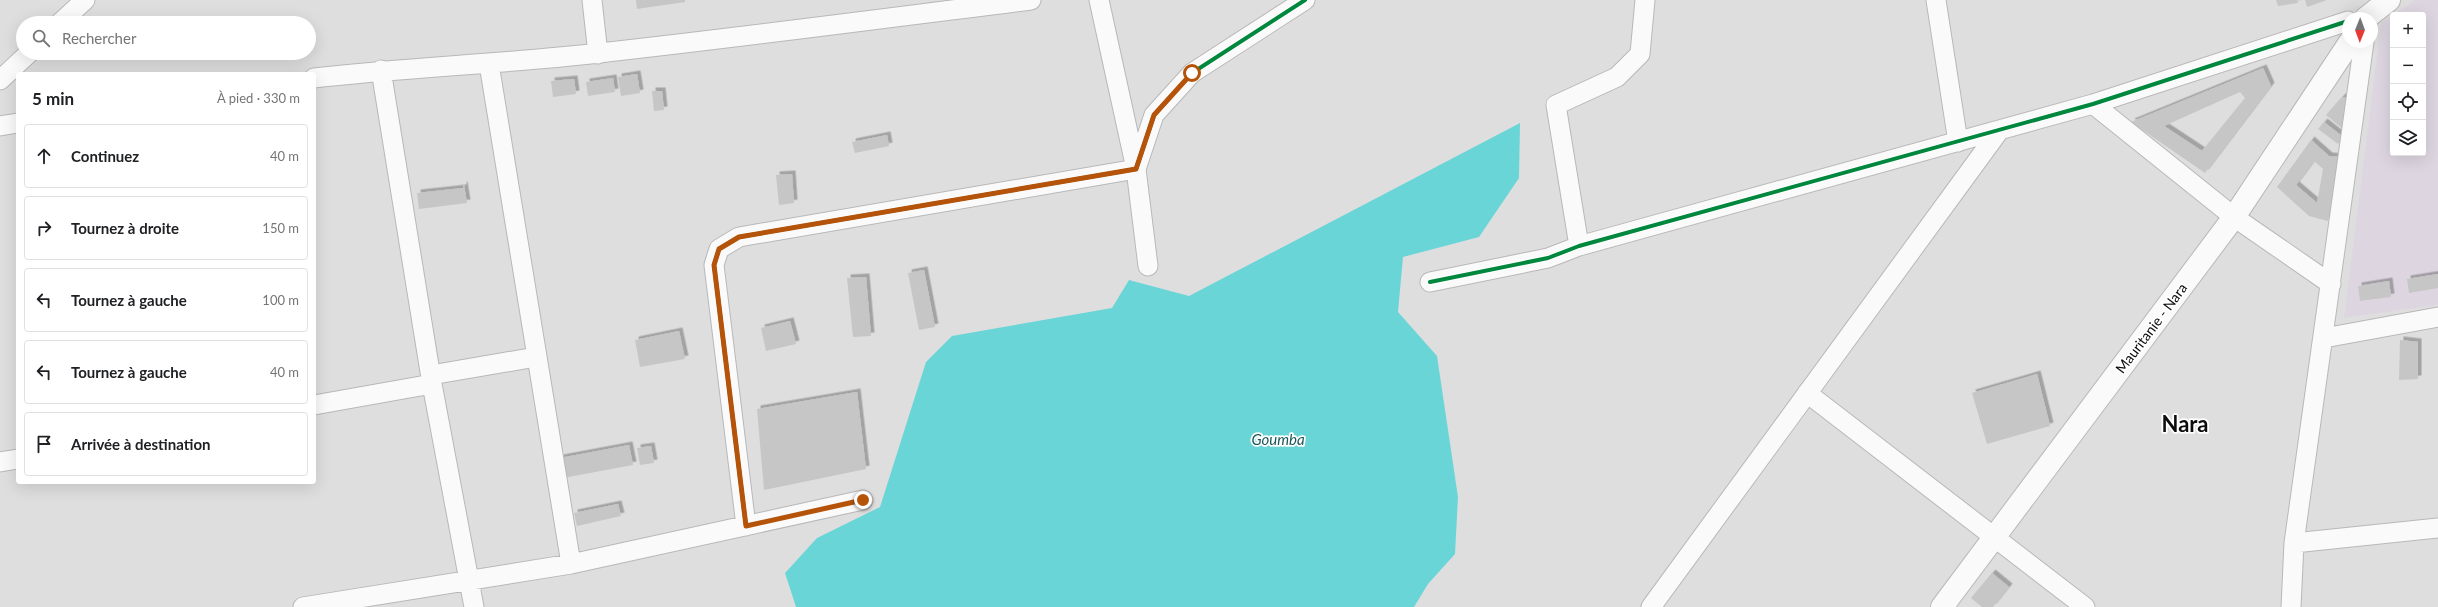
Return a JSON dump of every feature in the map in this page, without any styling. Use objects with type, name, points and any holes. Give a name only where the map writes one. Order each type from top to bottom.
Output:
[{"type":"main road","points":[[2370,12],[2389,0]]},
{"type":"main road","name":"Mauritanie - Nara","points":[[1942,607],[2234,217],[2346,48]]},
{"type":"street","points":[[68,16],[85,0]]},
{"type":"street","points":[[592,0],[598,54]]},
{"type":"street","points":[[316,78],[381,70],[489,64],[598,54],[1031,0]]},
{"type":"street","points":[[1100,0],[1136,169],[1148,266]]},
{"type":"street","points":[[1136,169],[1154,115],[1192,73],[1304,0]]},
{"type":"street","points":[[1579,246],[1556,105],[1617,77],[1640,54],[1645,0]]},
{"type":"street","points":[[1936,0],[1958,142]]},
{"type":"street","points":[[1430,282],[1548,258],[1579,246],[1999,131],[2093,104],[2342,24]]},
{"type":"street","points":[[2291,607],[2294,543],[2324,338],[2363,48]]},
{"type":"street","points":[[0,80],[21,60]]},
{"type":"street","points":[[489,64],[571,564]]},
{"type":"street","points":[[381,70],[432,379],[474,607]]},
{"type":"street","points":[[2093,104],[2234,217],[2331,284]]},
{"type":"street","points":[[0,126],[16,123]]},
{"type":"street","points":[[1651,607],[1999,131]]},
{"type":"street","points":[[746,526],[714,265],[719,249],[739,237],[1136,169]]},
{"type":"street","points":[[2324,338],[2438,317]]},
{"type":"street","points":[[316,405],[536,357]]},
{"type":"street","points":[[1807,393],[2085,607]]},
{"type":"street","points":[[0,462],[16,459]]},
{"type":"street","points":[[303,607],[571,564],[863,500]]},
{"type":"street","points":[[2294,543],[2438,528]]},
{"type":"shaded area","points":[[2415,0],[2438,0],[2438,305],[2344,318],[2381,23],[2390,17],[2390,156],[2426,156],[2426,12],[2397,12]]},
{"type":"water","name":"Goumba","points":[[1520,123],[1519,178],[1479,237],[1403,257],[1398,312],[1437,356],[1458,497],[1455,554],[1428,584],[1414,607],[796,607],[785,573],[817,538],[880,507],[926,362],[952,336],[1112,308],[1129,280],[1189,296]]},
{"type":"building","points":[[636,0],[685,0],[685,2],[637,9]]},
{"type":"building","points":[[2276,0],[2297,0],[2298,3],[2278,6]]},
{"type":"building","points":[[2305,0],[2327,0],[2307,7]]},
{"type":"building","points":[[2263,68],[2271,86],[2205,173],[2131,122]],"holes":[[[2240,92],[2245,98],[2202,151],[2164,126]]]},
{"type":"building","points":[[637,74],[640,93],[621,96],[618,77]]},
{"type":"building","points":[[613,78],[615,92],[588,96],[586,82]]},
{"type":"building","points":[[574,79],[576,94],[553,97],[551,81]]},
{"type":"building","points":[[652,91],[662,91],[664,110],[654,111]]},
{"type":"building","points":[[2342,97],[2351,99],[2343,129],[2326,115]]},
{"type":"building","points":[[2324,122],[2343,137],[2338,144],[2318,129]]},
{"type":"building","points":[[887,135],[889,146],[855,153],[852,142]]},
{"type":"building","points":[[2311,140],[2329,156],[2340,157],[2328,221],[2309,216],[2277,187]],"holes":[[[2314,161],[2323,169],[2317,203],[2296,185]]]},
{"type":"building","points":[[792,174],[794,203],[779,205],[776,175]]},
{"type":"building","points":[[463,185],[467,203],[419,209],[417,193],[463,188]]},
{"type":"building","points":[[924,270],[935,327],[919,330],[908,273]]},
{"type":"building","points":[[2438,274],[2438,288],[2409,293],[2407,279]]},
{"type":"building","points":[[866,277],[871,336],[853,337],[847,278]]},
{"type":"building","points":[[2389,281],[2391,297],[2360,301],[2358,286]]},
{"type":"building","points":[[790,321],[796,344],[766,351],[761,328]]},
{"type":"building","points":[[679,331],[685,359],[640,367],[635,340]]},
{"type":"building","points":[[2400,340],[2418,342],[2418,379],[2399,380]]},
{"type":"building","points":[[2037,374],[2050,426],[1987,444],[1972,393]]},
{"type":"building","points":[[857,392],[866,469],[764,490],[757,409]]},
{"type":"building","points":[[629,445],[633,465],[563,478],[560,458]]},
{"type":"building","points":[[651,446],[654,463],[640,465],[637,448]]},
{"type":"building","points":[[618,504],[621,516],[577,526],[574,513]]},
{"type":"building","points":[[1992,573],[2009,587],[1993,607],[1982,607],[1971,598]]},
{"type":"cycle path","points":[[746,526],[714,265],[719,249],[739,237],[1136,169],[1154,115],[1192,73],[1305,0]]},
{"type":"cycle path","points":[[1430,282],[1548,258],[1579,246],[2093,104],[2342,23]]},
{"type":"district","name":"Nara","points":[[2185,423]]},
{"type":"route","points":[[863,500],[746,526],[714,265],[719,249],[739,237],[857,215],[1136,169],[1154,115],[1192,73]]}]
